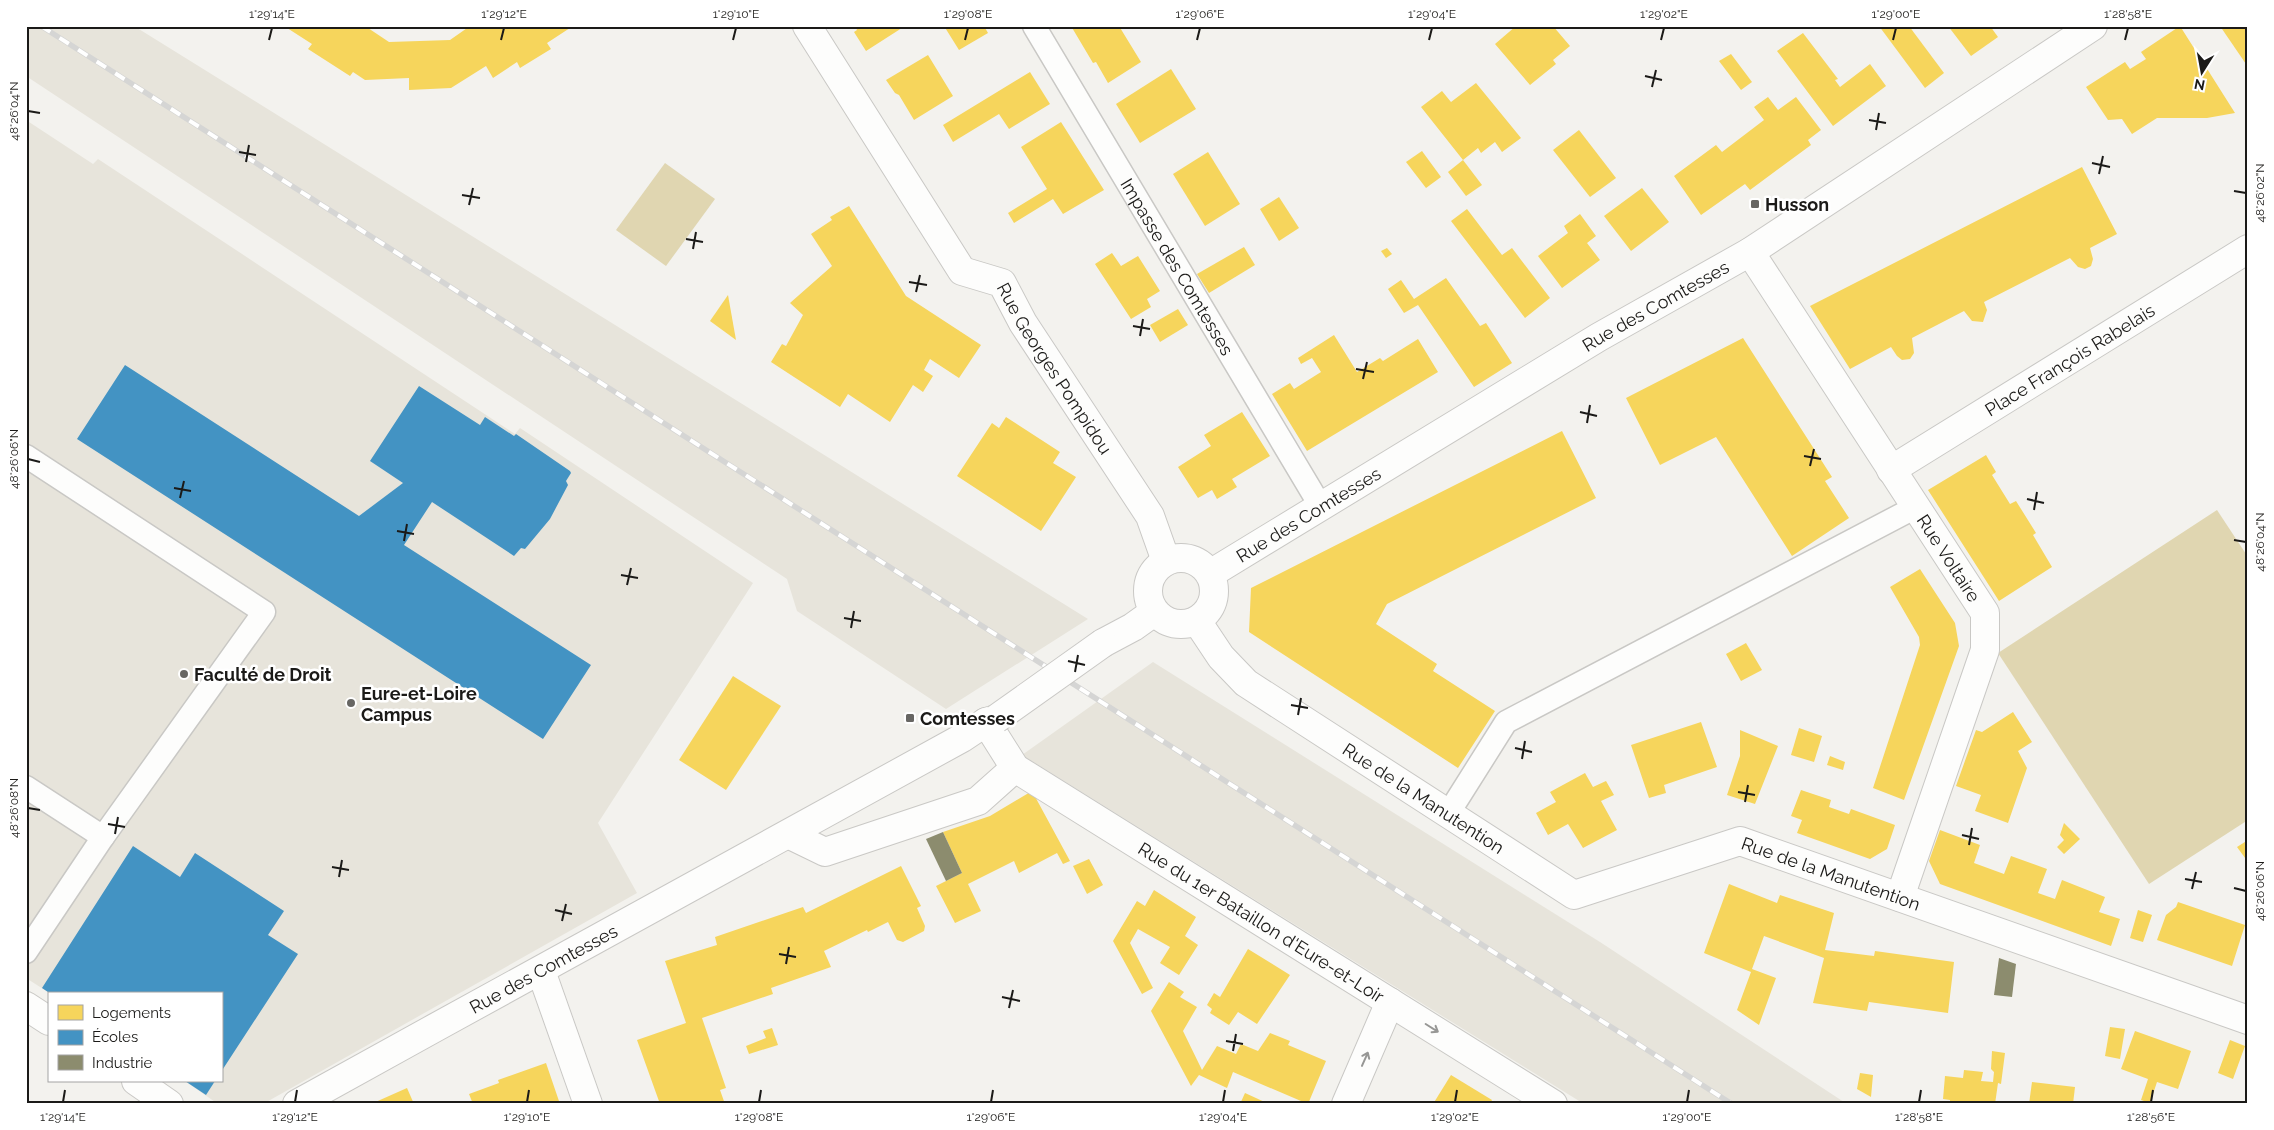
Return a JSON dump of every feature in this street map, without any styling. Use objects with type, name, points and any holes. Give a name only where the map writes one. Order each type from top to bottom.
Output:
[{"type":"street","name":"Rue Georges Pompidou","points":[[807,26],[962,271],[1002,283],[1023,323],[1150,516],[1166,561]]},
{"type":"street","name":"Rue des Comtesses","points":[[1210,574],[1599,337],[1750,252],[2082,29]]},
{"type":"street","name":"Place François Rabelais","points":[[1891,470],[2248,249]]},
{"type":"street","name":"Rue Voltaire","points":[[1750,252],[1986,613],[1985,650],[1900,897]]},
{"type":"street","points":[[1176,558],[1191,559],[1204,567],[1210,574],[1214,584],[1215,595],[1208,610],[1197,621],[1188,624],[1169,623],[1154,612],[1149,603],[1148,583],[1158,566],[1176,558]]},
{"type":"street","name":"Rue des Comtesses","points":[[297,1104],[484,1000],[541,971],[790,835],[962,738],[991,721],[1104,643],[1154,612]]},
{"type":"street","name":"Rue de la Manutention","points":[[1197,621],[1221,657],[1246,683],[1574,895],[1740,840],[2248,1020]]},
{"type":"street","name":"Rue du 1er Bataillon d'Eure-et-Loir","points":[[991,721],[1015,768],[1553,1104]]},
{"type":"street","points":[[790,835],[825,852],[978,801],[1015,768]]},
{"type":"street","points":[[541,971],[588,1104]]},
{"type":"street","points":[[1346,1104],[1390,1002]]},
{"type":"street","points":[[26,1006],[48,1020]]},
{"type":"street","points":[[137,1082],[169,1104]]},
{"type":"lane","name":"Impasse des Comtesses","points":[[1034,26],[1321,507]]},
{"type":"lane","points":[[26,456],[264,612],[103,837],[26,952]]},
{"type":"lane","points":[[1448,814],[1506,722],[1916,507]]},
{"type":"lane","points":[[26,787],[103,837]]},
{"type":"shaded area","points":[[26,26],[134,26],[1088,619],[946,709],[797,611],[787,579],[26,76]]},
{"type":"shaded area","name":"Eure-et-Loire Campus","points":[[26,120],[93,164],[98,159],[515,434],[520,428],[753,583],[598,823],[637,893],[263,1104],[218,1104],[186,1082],[222,1082],[222,992],[48,992],[26,978]]},
{"type":"shaded area","points":[[665,163],[715,199],[666,266],[616,230]]},
{"type":"shaded area","points":[[2217,510],[2248,557],[2248,820],[2149,884],[1998,653]]},
{"type":"shaded area","points":[[1153,662],[1600,942],[1847,1104],[1584,1104],[1022,755]]},
{"type":"building: Logements","points":[[284,26],[365,26],[389,42],[450,40],[470,26],[573,26],[547,43],[551,49],[520,68],[517,62],[493,78],[486,66],[451,88],[409,90],[409,78],[365,80],[353,72],[350,76],[308,49],[312,44]]},
{"type":"building: Logements","points":[[855,26],[905,26],[866,51],[854,32],[857,30]]},
{"type":"building: Logements","points":[[944,26],[984,26],[988,33],[959,50]]},
{"type":"building: Logements","points":[[1071,26],[1119,26],[1141,62],[1108,83],[1096,62],[1093,63]]},
{"type":"building: Logements","points":[[1516,26],[1553,26],[1570,46],[1553,60],[1556,64],[1530,85],[1495,44]]},
{"type":"building: Logements","points":[[1879,26],[1909,26],[1944,73],[1925,88]]},
{"type":"building: Logements","points":[[1948,26],[1990,26],[1998,37],[1971,56]]},
{"type":"building: Logements","points":[[2180,26],[2235,113],[2207,118],[2157,118],[2132,134],[2122,119],[2108,120],[2086,87],[2125,62],[2130,69],[2146,59],[2141,52]]},
{"type":"building: Logements","points":[[2220,26],[2248,26],[2248,67]]},
{"type":"building: Logements","points":[[1803,33],[1838,79],[1835,80],[1840,87],[1870,64],[1886,86],[1833,126],[1777,51]]},
{"type":"building: Logements","points":[[1731,54],[1752,82],[1741,90],[1719,61]]},
{"type":"building: Logements","points":[[928,55],[953,96],[914,120],[899,95],[895,93],[886,80]]},
{"type":"building: Logements","points":[[1171,69],[1196,109],[1140,143],[1116,104]]},
{"type":"building: Logements","points":[[1030,72],[1050,104],[1009,129],[999,114],[953,142],[943,125]]},
{"type":"building: Logements","points":[[1476,83],[1521,138],[1502,152],[1495,142],[1481,153],[1478,148],[1463,160],[1421,107],[1442,91],[1451,102]]},
{"type":"building: Logements","points":[[1768,97],[1778,110],[1796,97],[1821,130],[1808,140],[1811,145],[1750,190],[1745,184],[1701,215],[1674,176],[1716,145],[1722,152],[1764,120],[1754,107]]},
{"type":"building: Logements","points":[[1061,122],[1104,190],[1063,214],[1053,199],[1014,223],[1008,213],[1047,189],[1021,147]]},
{"type":"building: Logements","points":[[1579,130],[1616,178],[1590,197],[1553,150]]},
{"type":"building: Logements","points":[[1422,151],[1441,177],[1426,188],[1406,162]]},
{"type":"building: Logements","points":[[1208,152],[1240,204],[1205,226],[1173,174]]},
{"type":"building: Logements","points":[[1463,160],[1482,185],[1466,196],[1448,172]]},
{"type":"building: Logements","points":[[2082,167],[2117,234],[2090,248],[2093,259],[2091,266],[2085,269],[2078,267],[2070,258],[1984,302],[1987,310],[1983,322],[1972,321],[1964,311],[1912,338],[1914,353],[1910,359],[1902,360],[1891,347],[1850,369],[1810,306]]},
{"type":"building: Logements","points":[[1642,188],[1669,222],[1631,251],[1604,216]]},
{"type":"building: Logements","points":[[1279,197],[1299,228],[1279,241],[1260,209]]},
{"type":"building: Logements","points":[[849,206],[906,296],[981,345],[959,378],[930,359],[924,370],[933,376],[923,392],[913,385],[890,422],[848,394],[840,407],[771,362],[782,344],[786,346],[803,315],[790,303],[832,266],[811,234],[832,220],[830,217]]},
{"type":"building: Logements","points":[[1467,209],[1502,255],[1512,248],[1550,298],[1525,318],[1451,221]]},
{"type":"building: Logements","points":[[1580,214],[1596,236],[1587,243],[1600,260],[1562,288],[1538,256],[1568,233],[1564,226]]},
{"type":"building: Logements","points":[[1244,247],[1255,265],[1209,293],[1197,274]]},
{"type":"building: Logements","points":[[1387,248],[1392,254],[1386,258],[1381,251]]},
{"type":"building: Logements","points":[[1112,253],[1121,266],[1138,256],[1160,291],[1147,299],[1151,307],[1131,319],[1095,264]]},
{"type":"building: Logements","points":[[1446,278],[1480,326],[1486,323],[1512,363],[1474,387],[1418,305],[1404,313],[1388,289],[1401,280],[1414,299]]},
{"type":"building: Logements","points":[[728,295],[736,340],[710,321]]},
{"type":"building: Logements","points":[[1178,309],[1188,325],[1160,342],[1150,325]]},
{"type":"building: Logements","points":[[1334,335],[1357,372],[1380,358],[1383,361],[1418,339],[1438,372],[1307,451],[1272,394],[1290,383],[1294,389],[1321,372],[1312,358],[1301,364],[1298,358]]},
{"type":"building: Logements","points":[[1743,338],[1832,477],[1825,481],[1849,518],[1792,556],[1716,437],[1660,465],[1626,398]]},
{"type":"building: Logements","points":[[1242,412],[1270,456],[1232,479],[1237,487],[1217,499],[1212,490],[1198,498],[1178,467],[1211,446],[1204,435]]},
{"type":"building: Logements","points":[[1006,417],[1060,452],[1053,463],[1076,477],[1041,531],[957,476],[992,423],[999,428]]},
{"type":"building: Logements","points":[[1562,431],[1596,498],[1387,604],[1376,624],[1437,664],[1433,671],[1495,711],[1458,768],[1249,632],[1251,588]]},
{"type":"building: Logements","points":[[1986,455],[1996,472],[1992,475],[2010,504],[2016,501],[2036,533],[2033,535],[2052,567],[1999,601],[1928,490]]},
{"type":"building: Logements","points":[[1920,569],[1955,623],[1959,646],[1904,800],[1873,788],[1920,645],[1919,637],[1890,587]]},
{"type":"building: Logements","points":[[1746,643],[1762,670],[1741,681],[1726,654]]},
{"type":"building: Logements","points":[[733,676],[781,706],[726,790],[679,760]]},
{"type":"building: Logements","points":[[2013,712],[2032,742],[2018,751],[2027,768],[2008,823],[1975,811],[1981,795],[1956,786],[1976,730],[1982,732]]},
{"type":"building: Logements","points":[[1701,722],[1717,767],[1664,785],[1666,793],[1649,798],[1631,745]]},
{"type":"building: Logements","points":[[1799,728],[1822,736],[1814,762],[1791,755]]},
{"type":"building: Logements","points":[[1740,730],[1778,746],[1755,804],[1727,795],[1740,756]]},
{"type":"building: Logements","points":[[1830,756],[1845,762],[1843,770],[1827,765]]},
{"type":"building: Logements","points":[[1585,773],[1593,787],[1606,781],[1614,795],[1601,801],[1617,830],[1583,848],[1568,824],[1548,835],[1536,813],[1556,802],[1550,792]]},
{"type":"building: Logements","points":[[1801,790],[1831,800],[1829,807],[1849,814],[1851,809],[1895,825],[1887,849],[1870,859],[1797,833],[1802,820],[1791,816]]},
{"type":"building: Logements","points":[[1032,791],[1070,861],[1063,864],[1057,853],[1019,873],[1014,861],[968,884],[981,911],[955,923],[936,886],[962,873],[943,832],[990,816]]},
{"type":"building: Logements","points":[[2064,823],[2080,839],[2064,854],[2057,847],[2064,840],[2060,835]]},
{"type":"building: Logements","points":[[1940,830],[1980,845],[1974,863],[2004,874],[2011,856],[2047,869],[2038,893],[2055,899],[2062,880],[2105,897],[2099,912],[2120,919],[2111,946],[1940,884],[1929,861]]},
{"type":"building: Logements","points":[[2248,840],[2248,862],[2237,847]]},
{"type":"building: Logements","points":[[1089,859],[1103,885],[1087,894],[1073,866]]},
{"type":"building: Logements","points":[[901,866],[921,906],[917,908],[925,926],[924,931],[903,942],[897,940],[888,922],[868,932],[867,930],[824,951],[831,967],[771,988],[773,994],[702,1018],[726,1088],[720,1090],[725,1104],[660,1104],[637,1040],[686,1023],[665,961],[717,945],[715,937],[803,907],[806,913]]},
{"type":"building: Logements","points":[[1729,884],[1777,903],[1780,895],[1834,913],[1825,950],[1874,956],[1875,951],[1954,962],[1948,1013],[1869,1002],[1867,1011],[1813,1003],[1824,958],[1764,936],[1752,969],[1776,978],[1759,1025],[1737,1010],[1751,972],[1704,953]]},
{"type":"building: Logements","points":[[1154,890],[1196,917],[1185,936],[1198,945],[1179,975],[1160,963],[1170,947],[1138,929],[1130,943],[1153,988],[1142,994],[1113,941],[1137,901],[1145,906]]},
{"type":"building: Logements","points":[[2178,902],[2245,925],[2232,966],[2157,940],[2166,915],[2176,907]]},
{"type":"building: Logements","points":[[2138,910],[2152,915],[2143,942],[2130,938]]},
{"type":"building: Logements","points":[[1248,949],[1290,975],[1257,1024],[1238,1012],[1229,1025],[1210,1013],[1212,1009],[1207,1005],[1214,993],[1220,997]]},
{"type":"building: Logements","points":[[1169,982],[1184,992],[1180,997],[1197,1007],[1183,1031],[1202,1070],[1217,1046],[1236,1054],[1241,1044],[1258,1051],[1270,1033],[1290,1041],[1288,1045],[1326,1061],[1308,1104],[1233,1072],[1227,1088],[1199,1075],[1191,1086],[1151,1011]]},
{"type":"building: Logements","points":[[2110,1027],[2125,1029],[2120,1059],[2105,1056]]},
{"type":"building: Logements","points":[[772,1028],[778,1045],[749,1054],[746,1046],[766,1038],[763,1031]]},
{"type":"building: Logements","points":[[2135,1031],[2191,1051],[2178,1089],[2157,1082],[2150,1103],[2141,1100],[2148,1079],[2121,1069]]},
{"type":"building: Logements","points":[[2230,1040],[2245,1046],[2233,1079],[2218,1073]]},
{"type":"building: Logements","points":[[1992,1051],[2005,1053],[2001,1084],[1998,1083],[1995,1104],[1950,1104],[1950,1100],[1943,1099],[1945,1076],[1963,1078],[1964,1070],[1983,1072],[1981,1081],[1993,1082],[1994,1072],[1991,1069]]},
{"type":"building: Logements","points":[[546,1063],[560,1104],[473,1104],[469,1094],[499,1083],[498,1080]]},
{"type":"building: Logements","points":[[1860,1073],[1873,1075],[1871,1097],[1857,1089]]},
{"type":"building: Logements","points":[[1451,1075],[1492,1100],[1490,1104],[1433,1104]]},
{"type":"building: Logements","points":[[2032,1082],[2075,1087],[2073,1104],[2029,1104]]},
{"type":"building: Logements","points":[[407,1088],[414,1104],[371,1104]]},
{"type":"building: Logements","points":[[1245,1093],[1269,1104],[1240,1104]]},
{"type":"building: Écoles","points":[[125,365],[359,516],[403,483],[370,461],[419,386],[480,425],[485,417],[514,436],[516,434],[570,471],[571,473],[566,481],[568,485],[550,519],[525,549],[521,548],[514,556],[432,502],[404,545],[591,665],[543,739],[77,439]]},
{"type":"building: Écoles","points":[[133,846],[180,877],[195,853],[284,911],[268,935],[298,954],[222,1070],[222,992],[48,992],[42,988]]},
{"type":"building: Écoles","points":[[186,1082],[214,1082],[206,1095]]},
{"type":"building: Industrie","points":[[943,832],[962,873],[946,881],[926,839]]},
{"type":"building: Industrie","points":[[1999,958],[2016,964],[2012,997],[1994,995]]},
{"type":"railway","points":[[41,26],[1732,1104]]},
{"type":"place","name":"Husson","points":[[1755,204]]},
{"type":"place","name":"Faculté de Droit","points":[[184,674]]},
{"type":"place","name":"Eure-et-Loire Campus","points":[[351,703]]},
{"type":"place","name":"Comtesses","points":[[910,718]]}]
